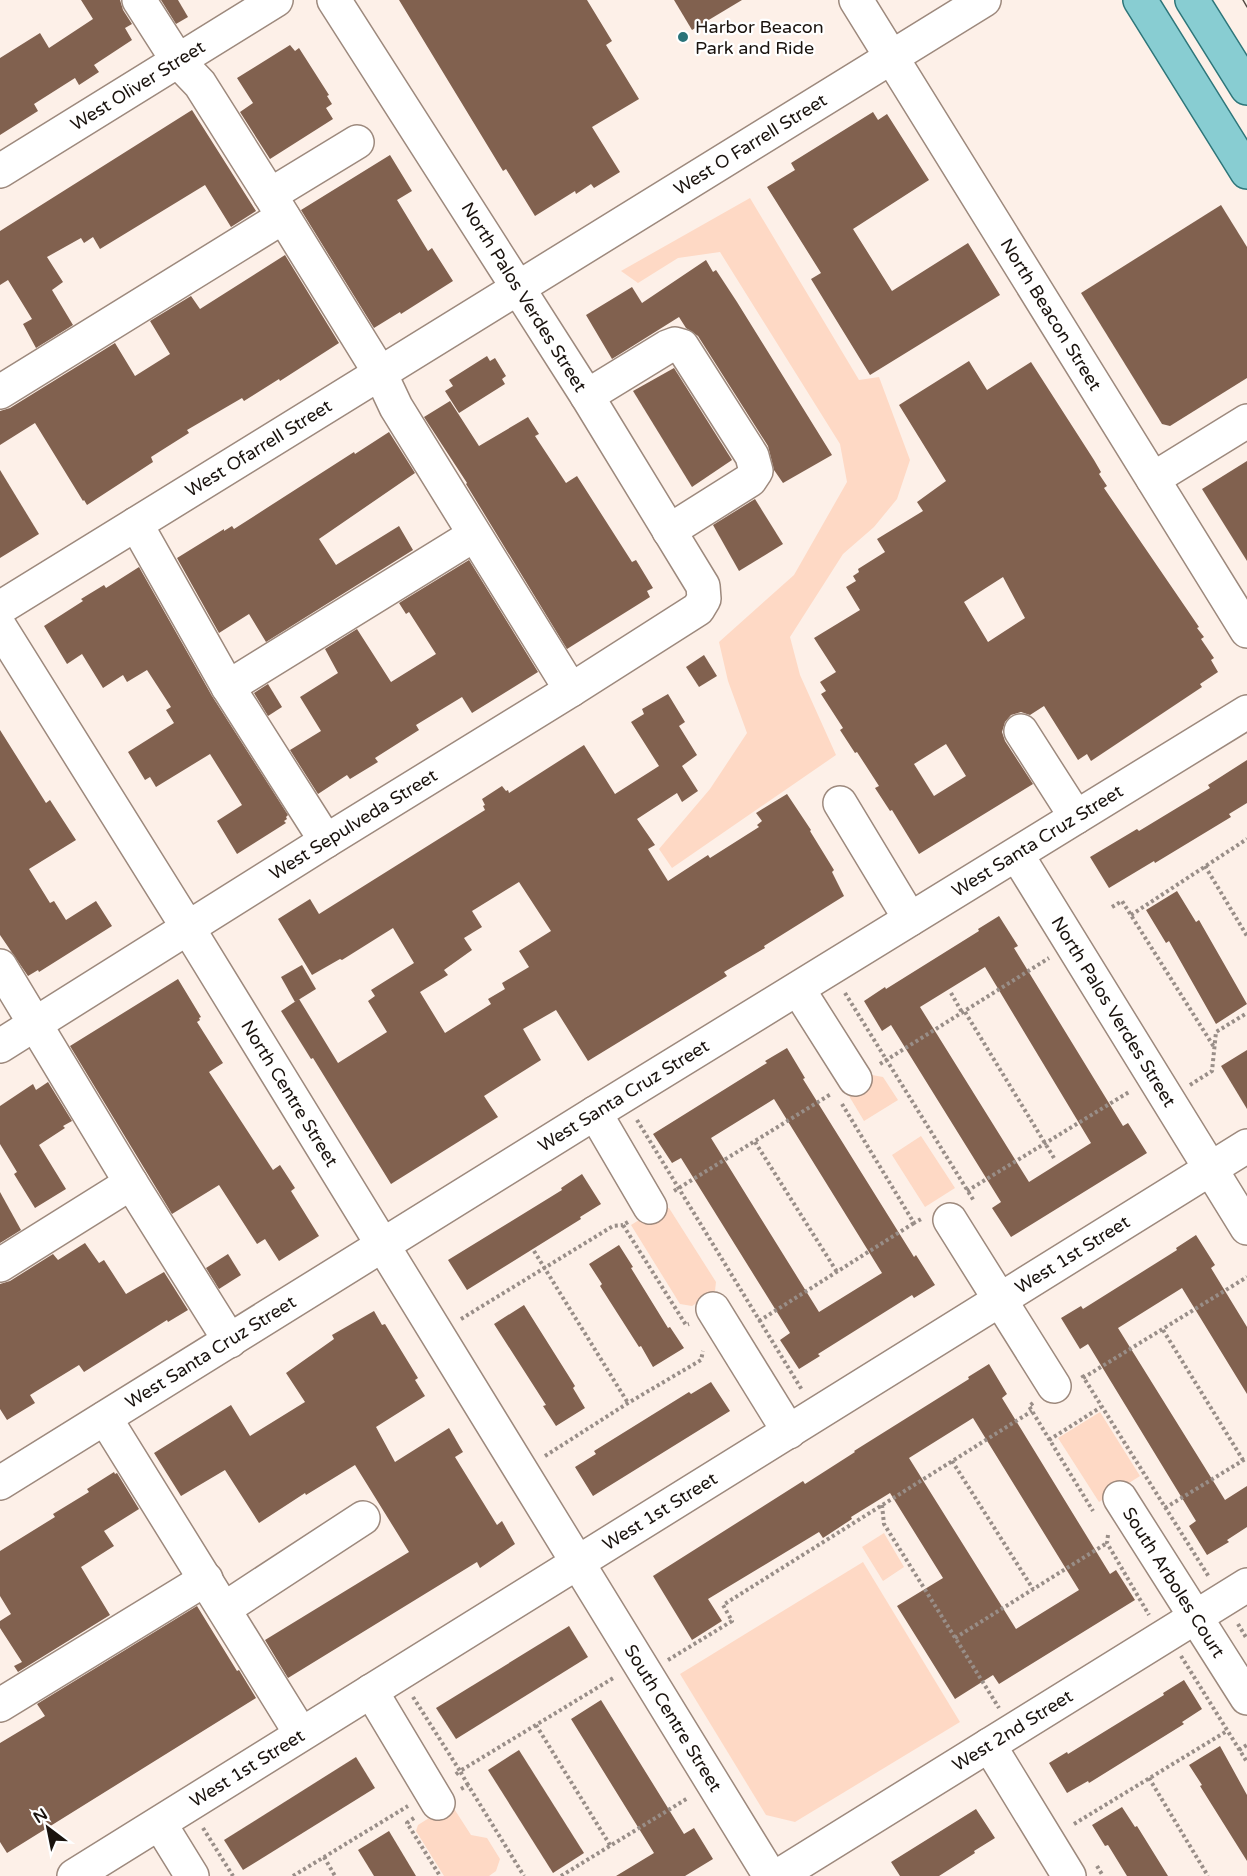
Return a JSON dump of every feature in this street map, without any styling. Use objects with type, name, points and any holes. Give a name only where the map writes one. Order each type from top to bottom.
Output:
[{"type":"main road","points":[[1140,0],[1247,172]]},
{"type":"main road","points":[[1192,0],[1247,87]]},
{"type":"street","points":[[139,0],[178,61],[200,84],[277,206],[380,373],[396,407],[571,690]]},
{"type":"street","name":"West Oliver Street","points":[[0,171],[276,0]]},
{"type":"street","name":"North Palos Verdes Street","points":[[334,0],[587,396],[703,586],[704,599]]},
{"type":"street","name":"North Beacon Street","points":[[856,0],[1247,630]]},
{"type":"street","name":"West O Farrell Street","points":[[517,288],[892,58],[949,9],[984,0]]},
{"type":"street","points":[[0,392],[277,206],[357,142]]},
{"type":"street","name":"West Ofarrell Street","points":[[0,608],[517,288]]},
{"type":"street","points":[[587,396],[667,347],[675,344],[682,346],[752,456],[756,471],[750,480],[669,531]]},
{"type":"street","points":[[1153,479],[1247,421]]},
{"type":"street","points":[[136,524],[228,687],[326,841]]},
{"type":"street","points":[[228,687],[474,535]]},
{"type":"street","name":"West Sepulveda Street","points":[[0,1046],[571,690],[698,609],[704,599]]},
{"type":"street","name":"North Centre Street","points":[[0,627],[188,928],[577,1562]]},
{"type":"street","name":"West Santa Cruz Street","points":[[0,1483],[595,1113],[1247,712]]},
{"type":"street","points":[[1021,731],[1076,818]]},
{"type":"street","points":[[840,803],[910,919]]},
{"type":"street","name":"North Palos Verdes Street","points":[[1017,855],[1247,1228]]},
{"type":"street","points":[[0,966],[230,1341]]},
{"type":"street","points":[[798,989],[845,1085]]},
{"type":"street","points":[[595,1113],[650,1207]]},
{"type":"street","name":"West 1st Street","points":[[74,1876],[1247,1146]]},
{"type":"street","points":[[0,1264],[131,1183]]},
{"type":"street","points":[[963,1209],[999,1300],[1071,1377]]},
{"type":"street","points":[[700,1317],[789,1432]]},
{"type":"street","points":[[105,1418],[301,1734]]},
{"type":"street","name":"South Arboles Court","points":[[1108,1508],[1175,1631],[1247,1698]]},
{"type":"street","points":[[224,1609],[363,1518]]},
{"type":"street","name":"South Centre Street","points":[[577,1562],[770,1876]]},
{"type":"street","points":[[0,1705],[206,1579]]},
{"type":"street","name":"West 2nd Street","points":[[778,1876],[1235,1593]]},
{"type":"street","points":[[385,1682],[434,1798]]},
{"type":"street","points":[[1001,1738],[1069,1876]]},
{"type":"street","points":[[160,1824],[192,1876]]},
{"type":"path","points":[[1131,915],[1247,839]]},
{"type":"path","points":[[1205,866],[1247,936]]},
{"type":"path","points":[[1112,907],[1122,901],[1214,1047]]},
{"type":"path","points":[[437,1334],[613,1226],[623,1225],[678,1188],[964,1013],[1071,944]]},
{"type":"path","points":[[830,969],[967,1191],[963,1209]]},
{"type":"path","points":[[951,993],[1054,1158]]},
{"type":"path","points":[[963,1209],[967,1191],[1045,1144],[1160,1089],[1212,1071],[1216,1032],[1247,1013]]},
{"type":"path","points":[[845,1085],[914,1223]]},
{"type":"path","points":[[623,1096],[817,1414]]},
{"type":"path","points":[[755,1142],[837,1272]]},
{"type":"path","points":[[759,1321],[914,1223],[926,1217],[930,1223],[963,1209]]},
{"type":"path","points":[[623,1225],[700,1317],[692,1334]]},
{"type":"path","points":[[534,1251],[628,1403]]},
{"type":"path","points":[[1108,1508],[1049,1440],[1029,1406],[1071,1377],[1163,1330],[1247,1277]]},
{"type":"path","points":[[1163,1330],[1245,1459],[1165,1508]]},
{"type":"path","points":[[521,1471],[701,1360],[704,1352],[698,1343]]},
{"type":"path","points":[[1071,1377],[1101,1407],[1165,1508],[1235,1593]]},
{"type":"path","points":[[1049,1440],[1101,1407]]},
{"type":"path","points":[[440,1876],[407,1823],[460,1771],[536,1725],[732,1621],[723,1605],[1032,1411]]},
{"type":"path","points":[[952,1461],[1033,1589]]},
{"type":"path","points":[[882,1505],[884,1524],[955,1638],[1001,1738]]},
{"type":"path","points":[[955,1638],[1107,1543],[1109,1537],[1103,1527]]},
{"type":"path","points":[[1107,1543],[1175,1631],[1227,1731],[1247,1762]]},
{"type":"path","points":[[385,1682],[460,1771],[524,1876]]},
{"type":"path","points":[[536,1725],[610,1845]]},
{"type":"path","points":[[1074,1824],[1227,1731]]},
{"type":"path","points":[[1239,1750],[1247,1745]]},
{"type":"path","points":[[1149,1778],[1208,1876]]},
{"type":"path","points":[[561,1876],[713,1784]]},
{"type":"path","points":[[293,1876],[434,1798],[468,1785]]},
{"type":"path","points":[[189,1805],[233,1876]]},
{"type":"path","points":[[324,1857],[335,1876]]},
{"type":"shaded area","points":[[750,198],[859,380],[879,377],[910,460],[897,499],[874,527],[843,554],[790,637],[800,675],[836,755],[672,868],[659,849],[710,789],[747,733],[728,681],[719,642],[794,575],[847,482],[840,444],[720,252],[678,258],[638,283],[621,271]]},
{"type":"shaded area","points":[[872,1075],[883,1077],[898,1100],[864,1121],[846,1091]]},
{"type":"shaded area","points":[[921,1136],[955,1188],[925,1207],[892,1155]]},
{"type":"shaded area","points":[[660,1207],[669,1208],[716,1282],[715,1291],[692,1306],[680,1304],[631,1225]]},
{"type":"shaded area","points":[[1100,1412],[1140,1476],[1099,1502],[1058,1438]]},
{"type":"shaded area","points":[[884,1533],[904,1567],[883,1581],[862,1547]]},
{"type":"shaded area","points":[[863,1562],[960,1722],[795,1822],[766,1815],[680,1674]]},
{"type":"shaded area","points":[[451,1804],[471,1835],[487,1838],[500,1859],[496,1871],[489,1876],[444,1876],[416,1831],[418,1825]]},
{"type":"building","points":[[81,0],[120,0],[132,24],[125,28],[132,40],[94,65],[99,72],[79,85],[75,78],[34,104],[38,111],[0,135],[0,58],[40,33],[49,48],[93,19]]},
{"type":"building","points":[[161,0],[178,0],[188,17],[176,24]]},
{"type":"building","points":[[399,0],[587,0],[612,41],[606,45],[639,99],[592,127],[620,172],[594,188],[591,184],[576,194],[575,191],[535,216],[506,169],[503,171]]},
{"type":"building","points":[[674,0],[742,0],[692,30]]},
{"type":"building","points":[[290,45],[295,51],[299,48],[329,95],[327,96],[332,104],[326,108],[333,119],[270,159],[240,112],[253,103],[237,78]]},
{"type":"building","points":[[192,110],[256,211],[231,227],[205,185],[100,249],[93,237],[84,243],[81,238],[47,257],[63,282],[52,290],[73,325],[36,348],[23,324],[32,319],[8,280],[0,285],[0,231]]},
{"type":"building","points":[[873,112],[878,120],[887,114],[929,180],[853,229],[892,291],[968,243],[1000,295],[870,375],[811,279],[821,273],[767,187],[795,170],[791,163]]},
{"type":"building","points":[[390,155],[412,191],[397,200],[428,251],[432,248],[453,281],[374,328],[301,210]]},
{"type":"building","points":[[1221,205],[1247,247],[1247,378],[1170,426],[1162,424],[1081,293]]},
{"type":"building","points":[[285,255],[339,343],[280,381],[279,379],[244,401],[242,398],[187,430],[189,433],[151,457],[153,462],[87,505],[35,423],[0,445],[0,411],[10,408],[115,343],[135,376],[170,354],[150,321],[191,296],[200,309]]},
{"type":"building","points":[[706,260],[713,272],[716,270],[737,302],[832,455],[783,483],[774,470],[768,446],[698,336],[686,328],[679,317],[612,359],[586,315],[632,287],[642,303]]},
{"type":"building","points":[[487,356],[490,361],[495,358],[506,376],[502,379],[505,384],[459,413],[445,391],[453,386],[449,380]]},
{"type":"building","points":[[969,361],[987,390],[1031,362],[1101,472],[1099,474],[1107,486],[1104,488],[1199,627],[1197,628],[1204,637],[1201,639],[1214,658],[1211,660],[1218,672],[1200,684],[1202,687],[1091,761],[1087,754],[1078,760],[1044,706],[1030,715],[1021,712],[1011,715],[1005,722],[1002,732],[1005,741],[1033,784],[919,854],[892,810],[890,811],[875,788],[879,786],[840,730],[843,728],[821,694],[826,691],[820,682],[836,672],[814,638],[860,610],[846,587],[856,581],[853,576],[859,572],[858,569],[885,552],[877,539],[923,511],[917,502],[946,481],[899,405]],"holes":[[[1003,577],[1025,618],[988,642],[964,602]],[[946,744],[966,776],[934,796],[914,764]]]},
{"type":"building","points":[[674,368],[732,460],[692,487],[633,391]]},
{"type":"building","points":[[450,401],[479,446],[528,417],[539,434],[535,436],[566,483],[577,476],[632,562],[636,560],[653,588],[647,591],[650,597],[567,649],[467,483],[424,417]]},
{"type":"building","points":[[389,432],[415,473],[319,539],[336,565],[399,526],[413,550],[266,642],[249,614],[219,633],[177,558],[224,529],[224,531],[232,526],[234,529]]},
{"type":"building","points":[[1247,461],[1247,561],[1202,489]]},
{"type":"building","points":[[0,470],[39,534],[0,558]]},
{"type":"building","points":[[755,499],[783,544],[739,571],[713,525]]},
{"type":"building","points":[[469,560],[538,672],[472,713],[462,697],[416,725],[419,730],[375,758],[378,762],[350,779],[347,775],[318,794],[290,750],[321,731],[300,697],[338,673],[325,649],[357,629],[391,682],[436,654],[409,612],[406,614],[399,603]]},
{"type":"building","points":[[139,567],[212,696],[288,815],[284,821],[286,823],[237,854],[217,821],[242,805],[210,754],[156,787],[150,777],[145,780],[128,752],[174,723],[166,710],[171,707],[147,670],[127,682],[123,675],[103,688],[82,654],[67,664],[44,626],[83,601],[81,599],[104,585],[106,588]]},
{"type":"building","points":[[704,655],[717,676],[699,687],[686,667]]},
{"type":"building","points":[[268,684],[282,707],[268,716],[254,693]]},
{"type":"building","points":[[668,694],[685,722],[679,726],[697,755],[682,766],[698,791],[682,802],[677,793],[637,819],[655,845],[648,849],[668,881],[708,855],[710,858],[759,827],[757,825],[762,821],[756,813],[787,794],[834,870],[832,872],[844,896],[724,972],[727,976],[588,1061],[556,1010],[523,1029],[541,1060],[484,1096],[498,1117],[391,1184],[281,1011],[299,999],[338,1063],[387,1032],[368,1001],[375,996],[371,990],[414,963],[393,928],[342,960],[312,975],[278,919],[310,899],[319,914],[485,810],[482,799],[502,786],[509,793],[584,745],[615,794],[659,766],[631,722],[644,714],[642,709]],"holes":[[[519,882],[551,931],[519,951],[529,967],[502,983],[505,989],[488,999],[491,1004],[445,1033],[420,992],[448,975],[444,970],[472,950],[464,938],[482,927],[472,911]]]},
{"type":"building","points":[[0,730],[46,803],[50,800],[76,840],[29,869],[50,903],[54,901],[66,920],[96,901],[112,926],[39,972],[38,970],[28,976],[0,935]]},
{"type":"building","points":[[1247,760],[1247,803],[1229,814],[1231,817],[1109,888],[1090,857],[1137,829],[1139,831],[1210,788],[1208,785]]},
{"type":"building","points":[[1177,891],[1196,922],[1199,920],[1247,1004],[1216,1024],[1169,941],[1166,943],[1146,910]]},
{"type":"building","points":[[999,916],[1018,946],[1014,948],[1123,1126],[1128,1123],[1147,1153],[1011,1237],[992,1208],[1001,1202],[891,1025],[882,1031],[864,1001],[979,931],[978,929]],"holes":[[[985,967],[1091,1143],[1029,1182],[920,1007]]]},
{"type":"building","points":[[302,965],[316,989],[295,1002],[281,977]]},
{"type":"building","points":[[178,979],[201,1017],[197,1022],[223,1063],[209,1072],[273,1170],[280,1165],[295,1188],[291,1191],[319,1236],[279,1261],[265,1239],[257,1244],[219,1185],[172,1214],[70,1046]]},
{"type":"building","points":[[787,1048],[805,1078],[803,1079],[914,1257],[916,1255],[935,1285],[914,1298],[912,1295],[818,1354],[820,1356],[799,1369],[780,1340],[790,1333],[681,1158],[672,1163],[653,1134],[767,1063],[765,1061]],"holes":[[[774,1099],[882,1273],[819,1312],[711,1138]]]},
{"type":"building","points":[[1247,1050],[1247,1109],[1221,1066]]},
{"type":"building","points":[[48,1082],[72,1121],[39,1145],[66,1189],[35,1208],[14,1174],[17,1172],[0,1144],[0,1106],[33,1084],[36,1090]]},
{"type":"building","points":[[582,1174],[601,1204],[580,1217],[581,1219],[467,1290],[448,1260],[562,1190],[561,1188]]},
{"type":"building","points":[[0,1192],[21,1230],[0,1243]]},
{"type":"building","points":[[1196,1235],[1215,1265],[1211,1268],[1247,1327],[1247,1394],[1182,1288],[1118,1328],[1225,1500],[1247,1486],[1247,1527],[1227,1540],[1229,1542],[1207,1555],[1189,1526],[1196,1521],[1088,1344],[1080,1349],[1061,1318],[1081,1306],[1083,1309],[1177,1250],[1176,1248]]},
{"type":"building","points":[[85,1243],[99,1263],[104,1260],[126,1294],[164,1272],[188,1310],[168,1322],[167,1320],[84,1372],[79,1365],[30,1395],[35,1403],[7,1420],[0,1409],[0,1284],[10,1281],[53,1254],[58,1260]]},
{"type":"building","points":[[619,1245],[668,1328],[670,1327],[684,1348],[653,1367],[600,1286],[602,1284],[589,1264]]},
{"type":"building","points":[[228,1254],[241,1275],[219,1289],[206,1268]]},
{"type":"building","points":[[524,1305],[575,1386],[573,1388],[585,1408],[556,1426],[543,1406],[546,1405],[494,1324]]},
{"type":"building","points":[[374,1311],[382,1325],[385,1324],[418,1378],[415,1380],[425,1396],[376,1427],[395,1462],[449,1428],[463,1452],[455,1457],[497,1525],[502,1521],[515,1544],[480,1568],[477,1562],[288,1678],[265,1640],[409,1552],[355,1465],[306,1495],[305,1493],[259,1523],[225,1470],[181,1496],[154,1453],[231,1405],[250,1436],[305,1402],[286,1373],[334,1339],[332,1335]]},
{"type":"building","points":[[989,1364],[1007,1394],[1002,1398],[1110,1574],[1116,1570],[1135,1600],[999,1684],[993,1675],[955,1699],[897,1606],[943,1578],[890,1493],[851,1517],[852,1519],[823,1538],[819,1532],[708,1599],[722,1621],[692,1640],[653,1576],[803,1481],[805,1484],[969,1379],[968,1377]],"holes":[[[973,1418],[1079,1590],[1016,1629],[909,1458]]]},
{"type":"building","points":[[711,1382],[730,1411],[593,1496],[575,1467],[596,1454],[594,1451],[689,1392],[691,1394]]},
{"type":"building","points":[[114,1472],[117,1473],[139,1509],[104,1531],[114,1546],[81,1567],[110,1615],[18,1672],[14,1666],[22,1662],[0,1628],[0,1621],[11,1614],[0,1596],[0,1551],[55,1517],[53,1514],[89,1492],[87,1489]]},
{"type":"building","points":[[197,1606],[256,1698],[7,1853],[0,1842],[0,1743],[45,1716],[37,1704]]},
{"type":"building","points":[[569,1626],[588,1657],[456,1739],[436,1708]]},
{"type":"building","points":[[1184,1680],[1202,1709],[1182,1722],[1184,1724],[1089,1783],[1088,1781],[1067,1793],[1049,1763],[1067,1752],[1068,1754],[1164,1695],[1163,1693]]},
{"type":"building","points":[[601,1700],[684,1834],[694,1828],[713,1859],[685,1876],[616,1876],[654,1853],[571,1719]]},
{"type":"building","points":[[1220,1746],[1247,1795],[1247,1861],[1189,1765]]},
{"type":"building","points":[[519,1750],[584,1853],[553,1873],[488,1770]]},
{"type":"building","points":[[356,1757],[375,1788],[243,1870],[224,1840]]},
{"type":"building","points":[[1122,1807],[1135,1827],[1137,1826],[1168,1876],[1127,1876],[1108,1845],[1105,1846],[1092,1825]]},
{"type":"building","points":[[976,1809],[995,1838],[939,1876],[900,1876],[891,1862]]},
{"type":"building","points":[[389,1831],[416,1876],[374,1876],[358,1850]]},
{"type":"tram line","points":[[1243,0],[1247,7]]},
{"type":"place","name":"Harbor Beacon Park and Ride","points":[[683,37]]}]
